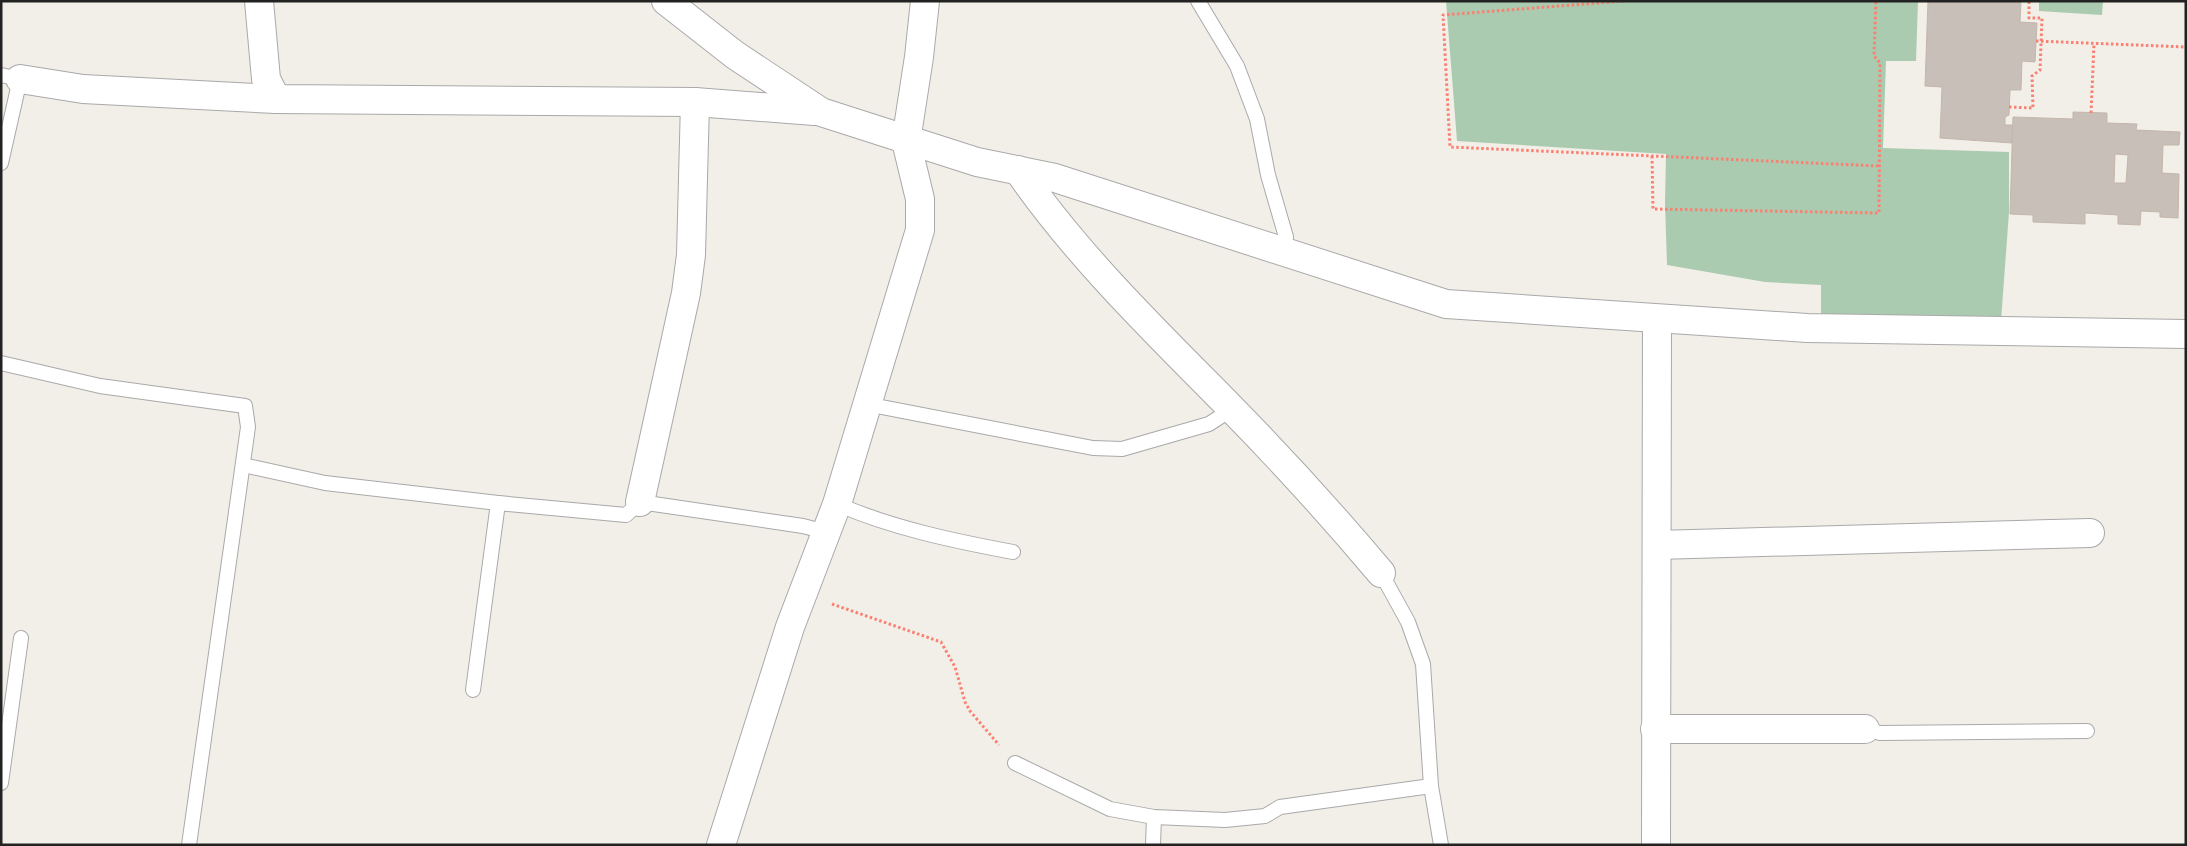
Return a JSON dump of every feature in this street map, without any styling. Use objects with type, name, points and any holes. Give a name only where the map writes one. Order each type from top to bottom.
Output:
[{"type":"street","points":[[259,1],[266,79],[276,99]]},
{"type":"street","points":[[666,1],[735,55],[821,112]]},
{"type":"street","points":[[721,845],[790,628],[837,504],[920,230],[920,199],[906,140],[919,57],[925,1]]},
{"type":"street","points":[[11,77],[83,89],[276,99],[695,102],[821,112],[977,162],[1055,178],[1446,304],[1807,328],[2186,334]]},
{"type":"street","points":[[640,502],[686,293],[691,255],[695,102]]},
{"type":"street","points":[[1018,170],[1038,198],[1146,323],[1319,499],[1381,573]]},
{"type":"street","points":[[1656,845],[1658,319]]},
{"type":"street","points":[[1657,545],[2090,533]]},
{"type":"street","points":[[1655,729],[1865,729]]},
{"type":"lane","points":[[1198,1],[1237,66],[1257,119],[1268,175],[1286,238],[1284,252]]},
{"type":"lane","points":[[1,163],[11,77]]},
{"type":"lane","points":[[1,363],[100,386],[245,406],[248,427],[189,845]]},
{"type":"lane","points":[[866,404],[1093,448],[1122,449],[1209,424],[1232,409]]},
{"type":"lane","points":[[243,465],[325,483],[498,503],[626,515],[640,502],[803,526],[826,532]]},
{"type":"lane","points":[[473,690],[498,503]]},
{"type":"lane","points":[[837,504],[865,516],[973,544],[1013,552]]},
{"type":"lane","points":[[1381,573],[1408,622],[1423,664],[1431,786],[1442,845]]},
{"type":"lane","points":[[1,783],[21,638]]},
{"type":"lane","points":[[1865,729],[1880,733],[2087,731]]},
{"type":"lane","points":[[1015,763],[1110,809],[1154,817],[1225,820],[1265,816],[1280,807],[1431,786]]},
{"type":"lane","points":[[1153,845],[1154,817]]},
{"type":"path","points":[[1624,1],[1443,15],[1450,147],[1879,166]]},
{"type":"path","points":[[1652,156],[1653,209],[1879,213],[1880,63],[1874,56],[1876,1]]},
{"type":"path","points":[[2009,107],[2033,108],[2032,76],[2040,70],[2042,18],[2029,18],[2029,1]]},
{"type":"path","points":[[2036,41],[2186,46]]},
{"type":"path","points":[[2091,113],[2094,44]]},
{"type":"path","points":[[803,594],[942,642],[955,667],[965,702],[970,711],[1015,763]]},
{"type":"green space","points":[[1446,1],[1918,1],[1916,61],[1886,61],[1883,148],[2009,152],[2009,212],[2001,321],[1821,316],[1821,285],[1765,282],[1667,265],[1666,154],[1457,141]]},
{"type":"green space","points":[[2039,1],[2103,1],[2102,15],[2039,11]]},
{"type":"building","points":[[1928,1],[2021,1],[2020,22],[2037,23],[2035,62],[2022,61],[2021,90],[2010,90],[2009,115],[2005,117],[2005,125],[2013,125],[2012,143],[1940,138],[1942,87],[1925,86]]},
{"type":"building","points":[[2073,112],[2107,113],[2107,123],[2137,124],[2136,130],[2180,132],[2179,145],[2163,145],[2162,173],[2179,174],[2178,218],[2160,217],[2160,212],[2141,211],[2140,225],[2118,224],[2118,215],[2085,213],[2085,224],[2033,222],[2033,215],[2010,214],[2013,117],[2073,119]],"holes":[[[2115,154],[2128,155],[2126,183],[2114,183]]]}]
